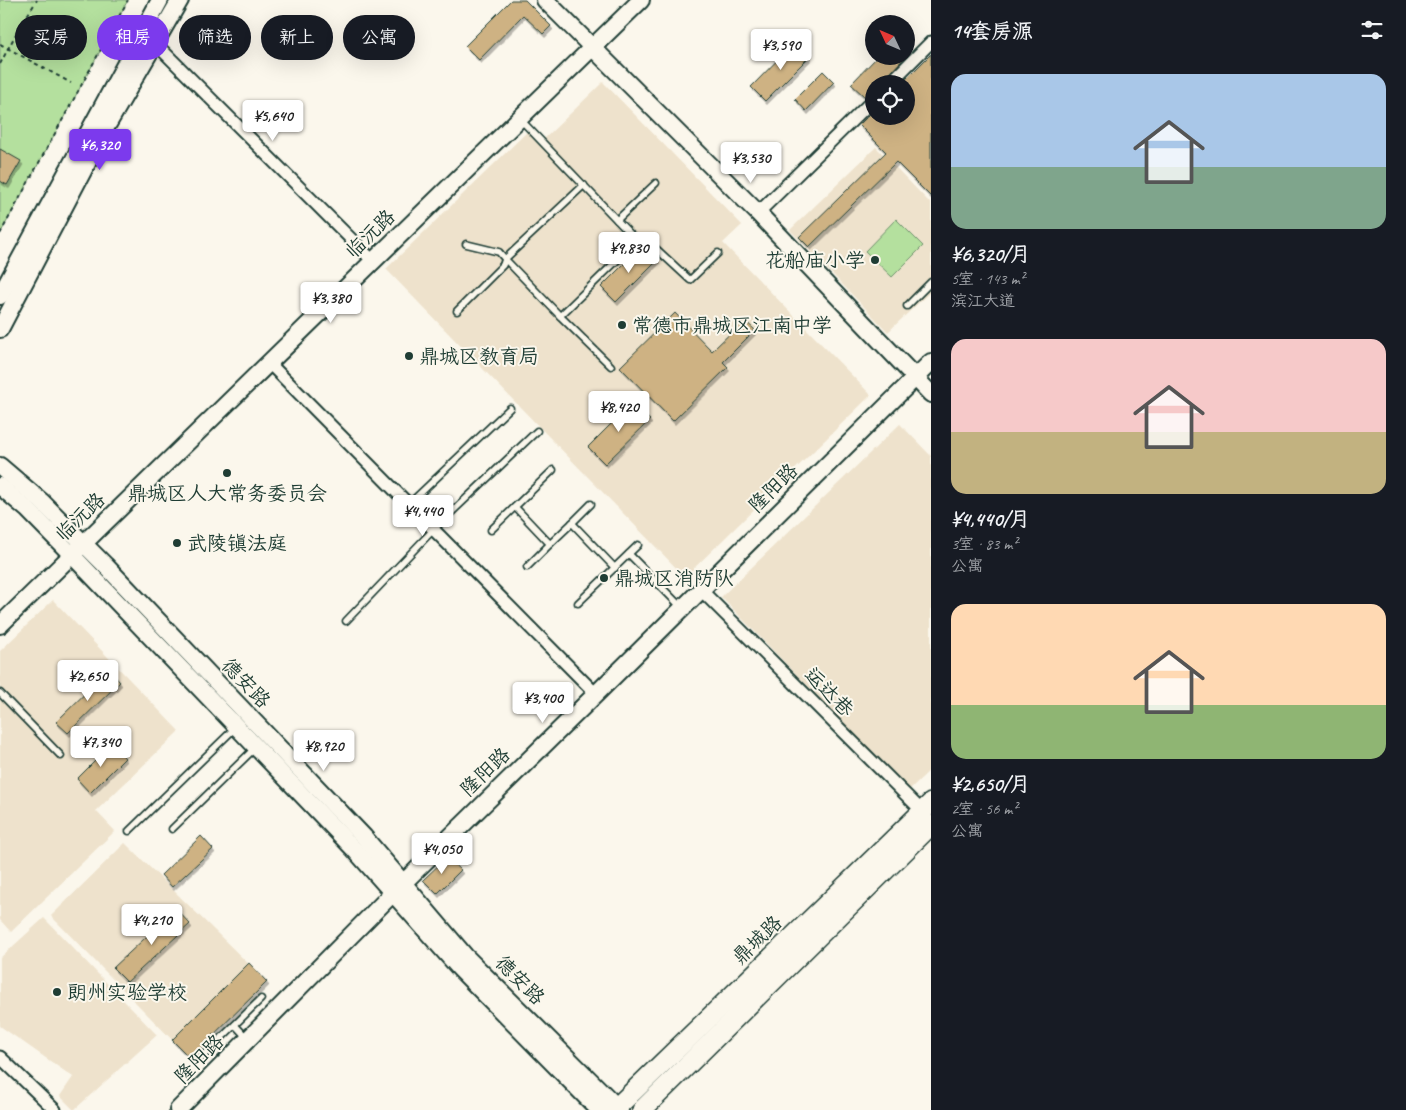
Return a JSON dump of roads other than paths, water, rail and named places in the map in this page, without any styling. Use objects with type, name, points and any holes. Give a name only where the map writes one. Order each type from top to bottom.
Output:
[{"type":"main road","name":"鼎城路","points":[[612,1109],[929,815]]},
{"type":"main road","name":"鼎城路","points":[[642,1110],[929,815]]},
{"type":"street","points":[[0,296],[160,0]]},
{"type":"street","points":[[169,18],[180,0]]},
{"type":"street","points":[[545,0],[758,213],[931,394]]},
{"type":"street","name":"临沅路","points":[[0,625],[641,0]]},
{"type":"street","points":[[898,75],[931,42]]},
{"type":"street","points":[[169,56],[373,261]]},
{"type":"street","points":[[0,330],[105,129],[145,60]]},
{"type":"street","points":[[758,213],[865,108]]},
{"type":"street","name":"隆阳路","points":[[178,1110],[398,888],[931,362]]},
{"type":"street","points":[[269,363],[596,694]]},
{"type":"street","name":"德安路","points":[[2,466],[41,501],[78,549],[256,747],[353,848],[398,888],[465,956],[612,1109]]},
{"type":"street","name":"德安路","points":[[0,486],[78,549],[331,802],[364,837],[398,888]]},
{"type":"street","name":"运达巷","points":[[701,590],[929,815]]},
{"type":"street","points":[[0,1057],[54,1110]]},
{"type":"lane","points":[[520,118],[637,241],[649,242],[690,280],[718,253]]},
{"type":"lane","points":[[617,220],[656,183]]},
{"type":"lane","points":[[457,311],[503,265],[505,259],[584,184]]},
{"type":"lane","points":[[560,316],[637,241]]},
{"type":"lane","points":[[466,244],[499,252],[611,366]]},
{"type":"lane","points":[[906,306],[931,282]]},
{"type":"lane","points":[[409,504],[510,408]]},
{"type":"lane","points":[[346,621],[434,530],[537,431]]},
{"type":"lane","points":[[491,530],[553,470]]},
{"type":"lane","points":[[527,567],[591,504]]},
{"type":"lane","points":[[515,507],[550,544]]},
{"type":"lane","points":[[572,524],[615,568]]},
{"type":"lane","points":[[578,603],[638,545]]},
{"type":"lane","points":[[629,554],[682,608]]},
{"type":"lane","points":[[0,693],[61,756]]},
{"type":"lane","points":[[129,831],[237,726]]},
{"type":"lane","points":[[172,829],[256,747]]},
{"type":"lane","points":[[202,1058],[261,999]]},
{"type":"lane","points":[[235,1025],[249,1039]]},
{"type":"place","name":"花船庙小学","points":[[875,260]]},
{"type":"place","name":"常德市鼎城区江南中学","points":[[622,325]]},
{"type":"place","name":"鼎城区教育局","points":[[409,356]]},
{"type":"place","name":"鼎城区人大常务委员会","points":[[227,473]]},
{"type":"place","name":"武陵镇法庭","points":[[177,543]]},
{"type":"place","name":"鼎城区消防队","points":[[604,578]]},
{"type":"place","name":"朗州实验学校","points":[[57,992]]}]
